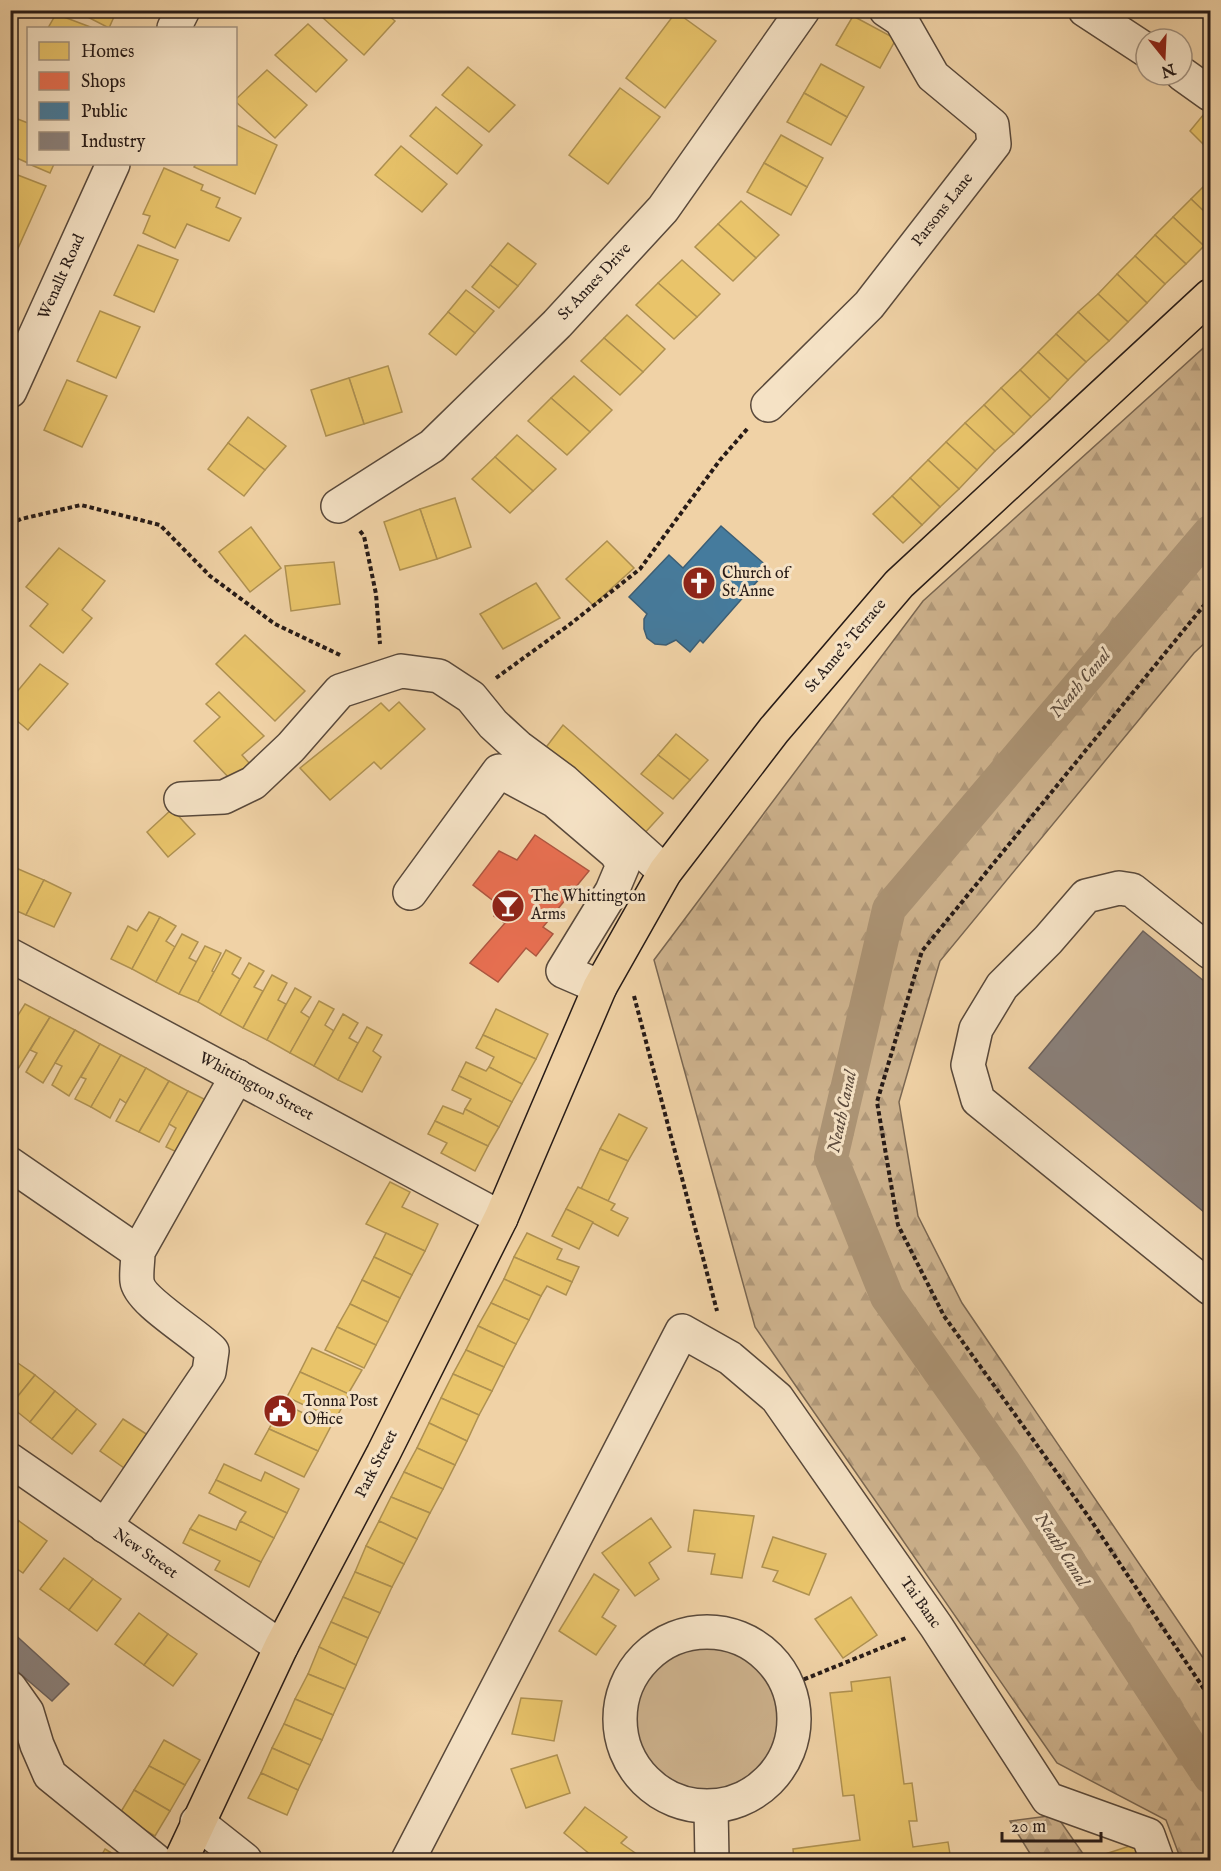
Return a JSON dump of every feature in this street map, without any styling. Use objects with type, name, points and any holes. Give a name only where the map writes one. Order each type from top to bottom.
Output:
[{"type":"main road","name":"St Anne's Terrace","points":[[567,1065],[600,987],[665,872],[774,730],[899,584],[1210,296]]},
{"type":"main road","name":"Park Street","points":[[181,1860],[281,1647],[383,1454],[501,1218],[567,1065]]},
{"type":"street","points":[[174,27],[183,10]]},
{"type":"street","name":"St Annes Drive","points":[[338,506],[432,446],[557,324],[663,209],[803,10]]},
{"type":"street","name":"Parsons Lane","points":[[768,405],[870,305],[994,144],[992,125],[933,76],[902,20],[886,10]]},
{"type":"street","points":[[1084,10],[1134,42]]},
{"type":"street","points":[[1194,83],[1210,94]]},
{"type":"street","name":"Wenallt Road","points":[[10,391],[113,165]]},
{"type":"street","points":[[182,800],[224,797],[254,783],[291,747],[340,691],[401,671],[439,676],[471,697],[493,724],[518,747],[564,781],[665,872]]},
{"type":"street","points":[[410,893],[499,771],[555,801],[616,854],[623,865],[612,891],[563,971],[600,987]]},
{"type":"street","points":[[1210,952],[1132,890],[1119,888],[1086,896],[1048,940],[1002,986],[976,1029],[968,1065],[978,1100],[1210,1288]]},
{"type":"street","name":"Whittington Street","points":[[10,955],[501,1218]]},
{"type":"street","points":[[105,1526],[209,1372],[212,1351],[200,1339],[152,1304],[137,1283],[138,1252],[237,1077]]},
{"type":"street","points":[[10,1164],[138,1252]]},
{"type":"street","name":"Tai Banc","points":[[408,1860],[682,1331],[730,1358],[777,1398],[936,1626],[1047,1799],[1152,1848]]},
{"type":"street","name":"New Street","points":[[10,1460],[281,1647]]},
{"type":"street","points":[[689,1632],[724,1633],[751,1643],[776,1664],[790,1685],[795,1718],[791,1745],[774,1775],[741,1800],[711,1808],[672,1799],[642,1778],[626,1754],[618,1707],[629,1680],[655,1649],[689,1632]]},
{"type":"street","points":[[10,1688],[27,1712],[37,1745],[50,1775],[155,1860]]},
{"type":"street","points":[[711,1808],[712,1860]]},
{"type":"street","points":[[197,1822],[245,1860]]},
{"type":"path","points":[[471,697],[640,569],[720,460],[768,405]]},
{"type":"path","points":[[10,524],[21,519],[81,505],[160,525],[210,576],[275,624],[383,677]]},
{"type":"path","points":[[338,506],[364,536],[378,615]]},
{"type":"path","points":[[622,948],[730,1358]]},
{"type":"path","points":[[790,1685],[895,1642]]},
{"type":"green space","points":[[1210,342],[1210,638],[1194,653],[940,961],[899,1102],[918,1216],[962,1303],[1210,1668],[1210,1860],[1181,1860],[1166,1820],[1057,1763],[755,1327],[654,960],[923,601]]},
{"type":"green space","points":[[705,1645],[719,1646],[733,1651],[746,1657],[757,1666],[766,1677],[772,1690],[777,1704],[777,1732],[772,1746],[766,1759],[757,1770],[746,1779],[733,1785],[719,1790],[705,1791],[691,1790],[677,1785],[664,1779],[653,1770],[644,1759],[638,1746],[633,1732],[632,1718],[633,1704],[638,1690],[644,1677],[653,1666],[664,1657],[677,1651],[691,1646]]},
{"type":"green space","points":[[1056,1815],[1086,1860],[1034,1860],[1010,1821]]},
{"type":"building: Homes","points":[[74,10],[117,10],[109,27]]},
{"type":"building: Homes","points":[[329,10],[382,10],[395,21],[364,55],[322,17]]},
{"type":"building: Homes","points":[[676,12],[716,41],[665,108],[626,78]]},
{"type":"building: Homes","points":[[56,14],[90,27],[49,27]]},
{"type":"building: Homes","points":[[853,16],[896,39],[880,68],[836,45]]},
{"type":"building: Homes","points":[[308,24],[347,60],[316,92],[275,55]]},
{"type":"building: Homes","points":[[821,64],[864,87],[847,117],[804,93]]},
{"type":"building: Homes","points":[[468,67],[515,105],[489,132],[442,95]]},
{"type":"building: Homes","points":[[267,70],[307,105],[275,138],[237,103],[237,98]]},
{"type":"building: Homes","points":[[620,88],[660,117],[608,184],[569,155]]},
{"type":"building: Homes","points":[[804,93],[847,117],[831,145],[787,122]]},
{"type":"building: Homes","points":[[436,107],[482,145],[457,174],[410,136]]},
{"type":"building: Homes","points":[[1208,109],[1210,111],[1210,151],[1190,131]]},
{"type":"building: Homes","points":[[10,116],[27,123],[27,163],[10,155]]},
{"type":"building: Homes","points":[[237,125],[277,145],[255,194],[194,167],[195,165],[237,165]]},
{"type":"building: Homes","points":[[781,135],[823,158],[807,187],[764,163]]},
{"type":"building: Homes","points":[[401,146],[447,184],[422,212],[375,175]]},
{"type":"building: Homes","points":[[764,163],[807,187],[791,215],[747,192]]},
{"type":"building: Homes","points":[[31,165],[54,165],[50,173]]},
{"type":"building: Homes","points":[[164,168],[203,185],[201,190],[220,198],[216,207],[241,218],[229,241],[187,224],[175,248],[143,233],[150,216],[143,214]]},
{"type":"building: Homes","points":[[10,172],[46,186],[11,264],[10,263]]},
{"type":"building: Homes","points":[[1210,180],[1210,217],[1191,199]]},
{"type":"building: Homes","points":[[1191,199],[1210,217],[1210,239],[1204,246],[1173,217]]},
{"type":"building: Homes","points":[[741,201],[779,235],[756,258],[718,224]]},
{"type":"building: Homes","points":[[1173,217],[1204,246],[1186,264],[1155,235]]},
{"type":"building: Homes","points":[[718,224],[756,258],[733,281],[695,247]]},
{"type":"building: Homes","points":[[1155,235],[1186,264],[1165,284],[1135,256]]},
{"type":"building: Homes","points":[[508,243],[536,264],[518,286],[490,265]]},
{"type":"building: Homes","points":[[138,245],[178,260],[154,312],[114,295]]},
{"type":"building: Homes","points":[[1135,256],[1165,284],[1147,303],[1117,274]]},
{"type":"building: Homes","points":[[682,260],[720,294],[697,317],[658,283]]},
{"type":"building: Homes","points":[[490,265],[518,286],[499,308],[472,287]]},
{"type":"building: Homes","points":[[1117,274],[1147,303],[1128,322],[1098,294]]},
{"type":"building: Homes","points":[[658,283],[697,317],[674,339],[636,305]]},
{"type":"building: Homes","points":[[466,290],[494,311],[475,333],[448,312]]},
{"type":"building: Homes","points":[[1098,294],[1128,322],[1109,341],[1078,312]]},
{"type":"building: Homes","points":[[100,311],[140,327],[116,378],[77,361]]},
{"type":"building: Homes","points":[[448,312],[475,333],[456,355],[429,334]]},
{"type":"building: Homes","points":[[1078,312],[1109,341],[1086,362],[1056,334]]},
{"type":"building: Homes","points":[[627,315],[665,349],[643,372],[604,338]]},
{"type":"building: Homes","points":[[1056,334],[1086,362],[1068,380],[1038,352]]},
{"type":"building: Homes","points":[[604,338],[643,372],[620,395],[581,361]]},
{"type":"building: Homes","points":[[1038,352],[1068,380],[1050,399],[1020,370]]},
{"type":"building: Homes","points":[[388,366],[402,412],[364,424],[349,378]]},
{"type":"building: Homes","points":[[1020,370],[1050,399],[1031,417],[1001,388]]},
{"type":"building: Homes","points":[[574,376],[612,410],[590,432],[551,398]]},
{"type":"building: Homes","points":[[349,378],[364,424],[326,436],[311,390]]},
{"type":"building: Homes","points":[[67,380],[107,396],[82,447],[44,430]]},
{"type":"building: Homes","points":[[1001,388],[1031,417],[1014,434],[984,405]]},
{"type":"building: Homes","points":[[551,398],[590,432],[567,455],[528,421]]},
{"type":"building: Homes","points":[[984,405],[1014,434],[995,451],[965,423]]},
{"type":"building: Homes","points":[[248,417],[286,446],[265,470],[228,443]]},
{"type":"building: Homes","points":[[965,423],[995,451],[977,470],[946,442]]},
{"type":"building: Homes","points":[[517,435],[556,469],[533,491],[495,457]]},
{"type":"building: Homes","points":[[946,442],[977,470],[959,489],[928,460]]},
{"type":"building: Homes","points":[[228,443],[265,470],[244,496],[208,469]]},
{"type":"building: Homes","points":[[495,457],[533,491],[510,513],[472,479]]},
{"type":"building: Homes","points":[[928,460],[959,489],[940,507],[910,478]]},
{"type":"building: Homes","points":[[910,478],[940,507],[922,525],[892,496]]},
{"type":"building: Homes","points":[[892,496],[922,525],[903,543],[873,514]]},
{"type":"building: Homes","points":[[455,498],[471,547],[437,559],[420,509]]},
{"type":"building: Homes","points":[[420,509],[437,559],[400,570],[384,522]]},
{"type":"building: Homes","points":[[251,527],[281,568],[250,592],[219,552]]},
{"type":"building: Homes","points":[[607,541],[634,568],[593,605],[566,579]]},
{"type":"building: Homes","points":[[59,548],[105,581],[82,610],[92,618],[63,653],[30,626],[48,604],[26,587]]},
{"type":"building: Homes","points":[[334,562],[340,604],[291,611],[285,566]]},
{"type":"building: Homes","points":[[536,583],[560,618],[503,649],[480,614]]},
{"type":"building: Homes","points":[[245,635],[305,691],[275,721],[216,664]]},
{"type":"building: Homes","points":[[40,664],[68,684],[28,730],[10,715],[10,688],[16,693]]},
{"type":"building: Homes","points":[[219,692],[264,736],[242,755],[250,764],[231,780],[194,741],[220,717],[206,704]]},
{"type":"building: Homes","points":[[399,702],[425,729],[381,769],[374,762],[330,800],[300,768],[381,703],[389,711]]},
{"type":"building: Homes","points":[[563,725],[663,813],[641,837],[544,750]]},
{"type":"building: Homes","points":[[676,734],[708,760],[690,780],[658,755]]},
{"type":"building: Homes","points":[[658,755],[690,780],[673,799],[641,774]]},
{"type":"building: Homes","points":[[172,809],[195,834],[168,857],[147,832]]},
{"type":"building: Homes","points":[[16,868],[44,880],[26,915],[10,908],[10,879]]},
{"type":"building: Homes","points":[[44,880],[71,893],[54,927],[26,915]]},
{"type":"building: Homes","points":[[149,912],[160,917],[132,969],[111,959],[128,926],[137,931]]},
{"type":"building: Homes","points":[[160,917],[176,926],[166,941],[175,947],[156,982],[132,969]]},
{"type":"building: Homes","points":[[182,934],[198,942],[189,958],[197,962],[179,994],[156,982]]},
{"type":"building: Homes","points":[[205,946],[221,953],[198,1002],[179,994]]},
{"type":"building: Homes","points":[[226,950],[241,958],[232,974],[240,979],[220,1015],[198,1002]]},
{"type":"building: Homes","points":[[249,963],[264,971],[254,987],[263,991],[243,1028],[220,1015]]},
{"type":"building: Homes","points":[[272,975],[287,983],[278,1000],[286,1004],[267,1040],[243,1028]]},
{"type":"building: Homes","points":[[295,988],[311,997],[301,1012],[310,1018],[290,1053],[267,1040]]},
{"type":"building: Homes","points":[[319,1001],[334,1009],[325,1025],[334,1031],[314,1066],[290,1053]]},
{"type":"building: Homes","points":[[25,1004],[50,1017],[18,1069],[10,1064],[10,1028]]},
{"type":"building: Homes","points":[[496,1009],[548,1034],[536,1059],[483,1035]]},
{"type":"building: Homes","points":[[343,1014],[358,1023],[349,1038],[358,1043],[338,1080],[314,1066]]},
{"type":"building: Homes","points":[[50,1017],[75,1030],[43,1083],[26,1072],[37,1053],[30,1050]]},
{"type":"building: Homes","points":[[367,1027],[382,1035],[373,1051],[381,1057],[362,1092],[338,1080]]},
{"type":"building: Homes","points":[[75,1030],[100,1044],[69,1096],[52,1085],[62,1066],[55,1063]]},
{"type":"building: Homes","points":[[483,1035],[536,1059],[522,1084],[489,1067],[494,1057],[476,1048]]},
{"type":"building: Homes","points":[[100,1044],[121,1055],[91,1107],[75,1099],[86,1079],[81,1077]]},
{"type":"building: Homes","points":[[121,1055],[146,1068],[126,1103],[120,1099],[110,1118],[91,1107]]},
{"type":"building: Homes","points":[[466,1062],[486,1071],[489,1067],[522,1084],[512,1102],[459,1076]]},
{"type":"building: Homes","points":[[146,1068],[169,1081],[139,1132],[116,1121]]},
{"type":"building: Homes","points":[[459,1076],[512,1102],[499,1127],[465,1109],[471,1099],[452,1090]]},
{"type":"building: Homes","points":[[169,1081],[188,1091],[159,1142],[139,1132]]},
{"type":"building: Homes","points":[[188,1091],[212,1103],[183,1155],[166,1147],[176,1128],[169,1124]]},
{"type":"building: Homes","points":[[443,1106],[463,1114],[465,1109],[499,1127],[488,1146],[435,1121]]},
{"type":"building: Homes","points":[[619,1114],[647,1128],[628,1161],[600,1149]]},
{"type":"building: Homes","points":[[435,1121],[488,1146],[475,1171],[441,1153],[447,1143],[428,1134]]},
{"type":"building: Homes","points":[[600,1149],[628,1161],[608,1201],[581,1189]]},
{"type":"building: Homes","points":[[390,1182],[410,1192],[402,1207],[438,1224],[425,1251],[366,1224]]},
{"type":"building: Homes","points":[[578,1187],[615,1204],[611,1210],[628,1218],[618,1236],[566,1209]]},
{"type":"building: Homes","points":[[566,1209],[593,1222],[579,1249],[552,1236]]},
{"type":"building: Homes","points":[[386,1233],[425,1251],[412,1275],[374,1257]]},
{"type":"building: Homes","points":[[527,1233],[562,1249],[557,1259],[579,1267],[572,1282],[514,1257]]},
{"type":"building: Homes","points":[[374,1257],[412,1275],[400,1298],[362,1280]]},
{"type":"building: Homes","points":[[514,1257],[572,1282],[566,1295],[547,1286],[541,1296],[504,1279]]},
{"type":"building: Homes","points":[[504,1279],[541,1296],[529,1320],[491,1303]]},
{"type":"building: Homes","points":[[362,1280],[400,1298],[388,1322],[350,1304]]},
{"type":"building: Homes","points":[[491,1303],[529,1320],[516,1344],[478,1326]]},
{"type":"building: Homes","points":[[350,1304],[388,1322],[376,1345],[337,1327]]},
{"type":"building: Homes","points":[[478,1326],[516,1344],[504,1367],[466,1350]]},
{"type":"building: Homes","points":[[337,1327],[376,1345],[364,1368],[325,1350]]},
{"type":"building: Homes","points":[[312,1348],[362,1370],[348,1394],[300,1372]]},
{"type":"building: Homes","points":[[466,1350],[504,1367],[492,1391],[453,1374]]},
{"type":"building: Homes","points":[[15,1361],[35,1375],[10,1406],[10,1366]]},
{"type":"building: Homes","points":[[300,1372],[349,1394],[335,1420],[287,1397]]},
{"type":"building: Homes","points":[[453,1374],[492,1391],[479,1415],[441,1398]]},
{"type":"building: Homes","points":[[35,1375],[55,1391],[30,1422],[10,1406]]},
{"type":"building: Homes","points":[[55,1391],[77,1409],[52,1439],[30,1422]]},
{"type":"building: Homes","points":[[441,1398],[479,1415],[467,1441],[429,1423]]},
{"type":"building: Homes","points":[[282,1403],[331,1426],[318,1451],[269,1429]]},
{"type":"building: Homes","points":[[77,1409],[96,1424],[72,1454],[52,1439]]},
{"type":"building: Homes","points":[[123,1419],[151,1437],[127,1470],[100,1451]]},
{"type":"building: Homes","points":[[429,1423],[467,1441],[455,1465],[417,1448]]},
{"type":"building: Homes","points":[[269,1429],[318,1451],[304,1477],[255,1454]]},
{"type":"building: Homes","points":[[417,1448],[455,1465],[443,1489],[404,1472]]},
{"type":"building: Homes","points":[[224,1464],[261,1481],[265,1472],[299,1489],[287,1513],[216,1480]]},
{"type":"building: Homes","points":[[404,1472],[443,1489],[430,1513],[391,1497]]},
{"type":"building: Homes","points":[[216,1480],[287,1513],[274,1538],[240,1521],[246,1512],[209,1493]]},
{"type":"building: Homes","points":[[391,1497],[430,1513],[417,1539],[379,1521]]},
{"type":"building: Homes","points":[[694,1510],[754,1516],[742,1578],[711,1574],[715,1554],[688,1551]]},
{"type":"building: Homes","points":[[10,1515],[19,1521],[10,1532]]},
{"type":"building: Homes","points":[[199,1515],[236,1530],[240,1521],[274,1538],[261,1562],[190,1529]]},
{"type":"building: Homes","points":[[651,1518],[671,1547],[649,1563],[659,1579],[635,1596],[602,1553]]},
{"type":"building: Homes","points":[[19,1521],[47,1541],[23,1573],[10,1564],[10,1532]]},
{"type":"building: Homes","points":[[379,1521],[417,1539],[404,1564],[366,1546]]},
{"type":"building: Homes","points":[[190,1529],[261,1562],[249,1587],[215,1570],[220,1561],[183,1543]]},
{"type":"building: Homes","points":[[773,1537],[826,1554],[809,1595],[773,1581],[778,1571],[762,1567]]},
{"type":"building: Homes","points":[[366,1546],[404,1564],[392,1587],[355,1572]]},
{"type":"building: Homes","points":[[64,1558],[93,1579],[69,1610],[40,1589]]},
{"type":"building: Homes","points":[[355,1572],[392,1587],[380,1613],[343,1597]]},
{"type":"building: Homes","points":[[594,1574],[619,1590],[602,1617],[616,1626],[596,1655],[559,1631]]},
{"type":"building: Homes","points":[[93,1579],[121,1599],[97,1631],[69,1610]]},
{"type":"building: Homes","points":[[343,1597],[380,1613],[368,1638],[331,1622]]},
{"type":"building: Homes","points":[[851,1597],[877,1635],[843,1658],[815,1619]]},
{"type":"building: Homes","points":[[139,1613],[168,1634],[144,1665],[115,1644]]},
{"type":"building: Homes","points":[[331,1622],[368,1638],[356,1665],[319,1647]]},
{"type":"building: Homes","points":[[168,1634],[197,1654],[173,1686],[144,1665]]},
{"type":"building: Homes","points":[[319,1647],[356,1665],[345,1689],[308,1674]]},
{"type":"building: Homes","points":[[308,1674],[345,1689],[333,1715],[295,1699]]},
{"type":"building: Homes","points":[[890,1677],[904,1784],[912,1783],[917,1821],[909,1821],[913,1847],[948,1842],[951,1860],[794,1860],[793,1849],[860,1840],[854,1795],[843,1796],[830,1693],[852,1691],[851,1682]]},
{"type":"building: Homes","points":[[521,1698],[562,1701],[554,1741],[512,1734]]},
{"type":"building: Homes","points":[[295,1699],[333,1715],[322,1740],[284,1724]]},
{"type":"building: Homes","points":[[284,1724],[322,1740],[310,1765],[272,1748]]},
{"type":"building: Homes","points":[[164,1740],[200,1760],[185,1785],[149,1766]]},
{"type":"building: Homes","points":[[272,1748],[310,1765],[298,1790],[261,1773]]},
{"type":"building: Homes","points":[[557,1755],[570,1793],[526,1808],[511,1769]]},
{"type":"building: Homes","points":[[149,1766],[185,1785],[170,1811],[134,1790]]},
{"type":"building: Homes","points":[[261,1773],[298,1790],[287,1815],[248,1798]]},
{"type":"building: Homes","points":[[134,1790],[170,1811],[155,1836],[119,1815]]},
{"type":"building: Homes","points":[[585,1807],[627,1837],[621,1843],[641,1857],[638,1860],[597,1860],[564,1833]]},
{"type":"building: Homes","points":[[1136,1844],[1141,1860],[1100,1860],[1099,1856]]},
{"type":"building: Homes","points":[[105,1849],[123,1860],[99,1860]]},
{"type":"building: Shops","points":[[535,835],[589,871],[543,927],[553,934],[536,956],[526,948],[498,982],[470,963],[505,923],[494,916],[500,906],[473,885],[499,851],[517,860]]},
{"type":"building: Public","name":"Church of St Anne","points":[[721,526],[769,568],[703,643],[700,640],[690,652],[676,640],[666,645],[655,644],[647,638],[644,629],[644,619],[647,614],[629,597],[669,555],[683,568]]},
{"type":"building: Industry","points":[[1143,931],[1210,986],[1210,1217],[1029,1068]]},
{"type":"building: Industry","points":[[10,1630],[69,1684],[52,1701],[10,1665]]},
{"type":"waterway","name":"Neath Canal","points":[[1210,532],[889,909],[831,1158],[887,1297],[1005,1464],[1210,1777]]},
{"type":"place","name":"Church of St Anne","points":[[699,583]]},
{"type":"place","name":"The Whittington Arms","points":[[508,906]]},
{"type":"place","name":"Tonna Post Office","points":[[280,1411]]}]
